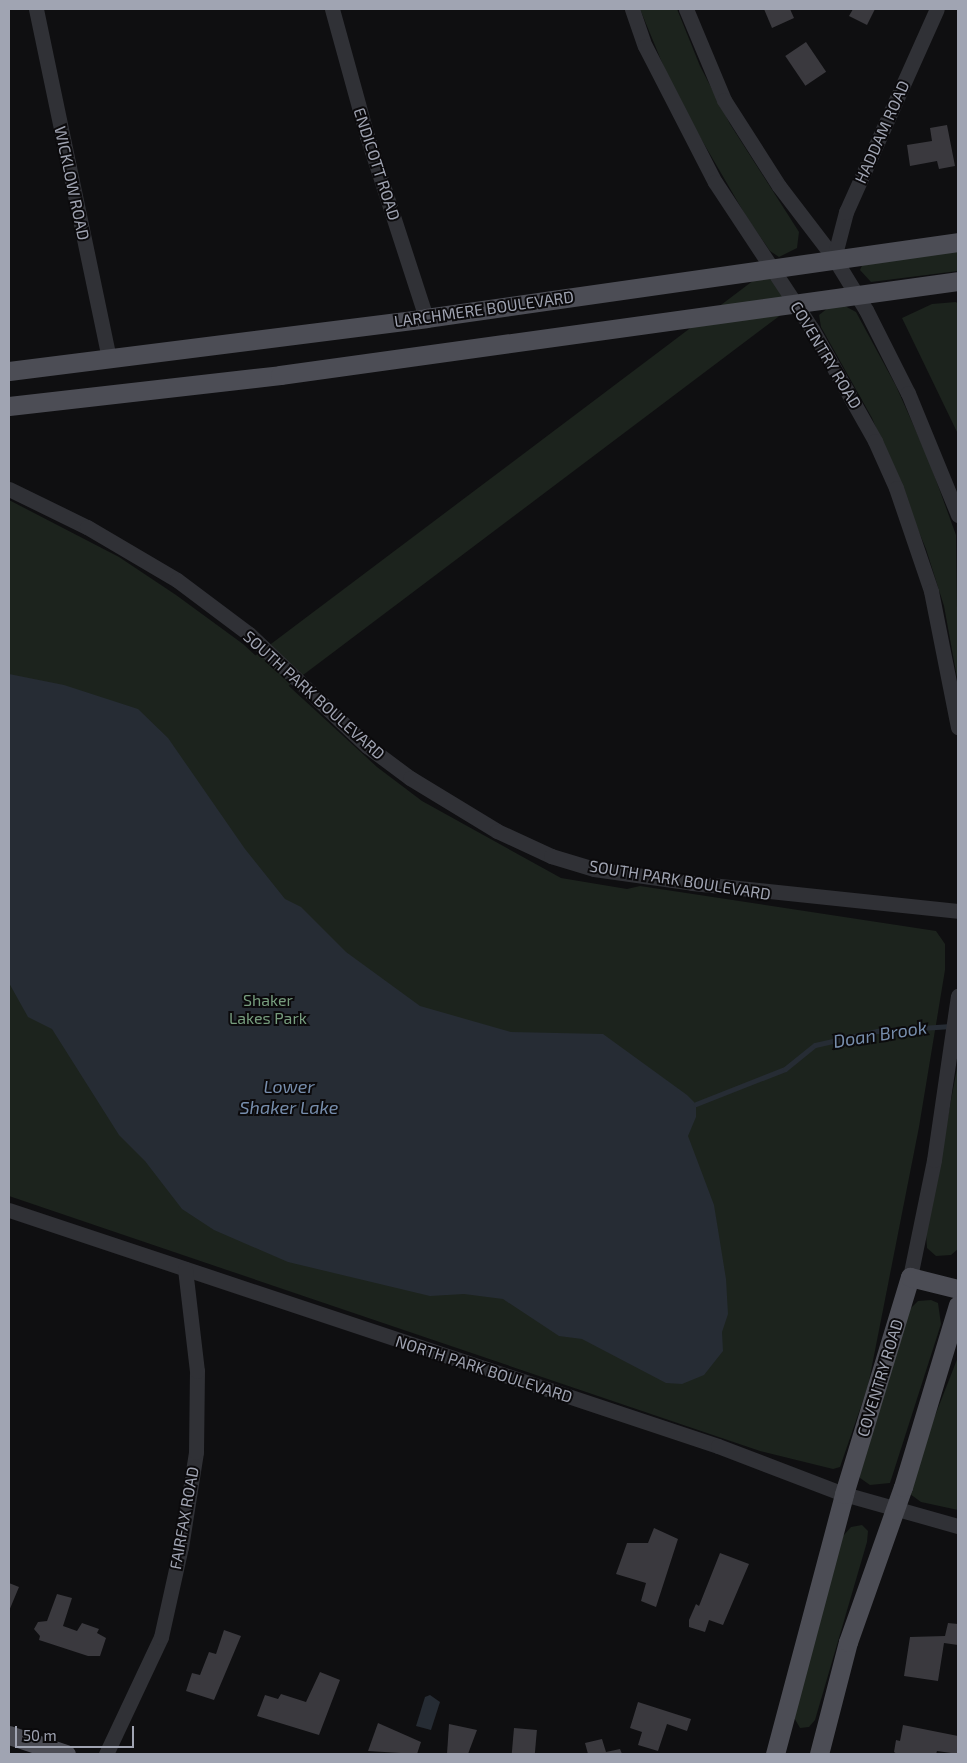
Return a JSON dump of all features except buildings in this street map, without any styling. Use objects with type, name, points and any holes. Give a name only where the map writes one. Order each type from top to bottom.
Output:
[{"type":"main road","name":"LARCHMERE BOULEVARD","points":[[9,371],[426,318],[834,258],[958,242]]},
{"type":"main road","points":[[9,406],[280,375],[958,281]]},
{"type":"main road","points":[[910,1277],[955,1283]]},
{"type":"main road","name":"COVENTRY ROAD","points":[[775,1754],[844,1494],[910,1277]]},
{"type":"main road","points":[[819,1754],[848,1642],[895,1510],[958,1305]]},
{"type":"main road","points":[[9,1735],[66,1754]]},
{"type":"street","name":"WICKLOW ROAD","points":[[36,9],[109,357]]},
{"type":"street","name":"ENDICOTT ROAD","points":[[332,9],[367,136],[426,318]]},
{"type":"street","name":"COVENTRY ROAD","points":[[632,9],[645,46],[680,120],[770,268],[796,303],[875,441],[896,488],[940,626],[958,727]]},
{"type":"street","points":[[686,9],[724,100],[779,186],[834,258],[858,296],[908,393],[958,515]]},
{"type":"street","name":"HADDAM ROAD","points":[[834,258],[846,212],[936,9]]},
{"type":"street","name":"SOUTH PARK BOULEVARD","points":[[9,489],[87,527],[177,580],[249,634],[367,746],[410,778],[497,831],[551,856],[594,869],[692,883],[958,911]]},
{"type":"street","name":"COVENTRY ROAD","points":[[910,1277],[958,997]]},
{"type":"street","name":"NORTH PARK BOULEVARD","points":[[9,1210],[718,1446],[844,1494],[895,1510],[958,1526]]},
{"type":"street","name":"FAIRFAX ROAD","points":[[106,1754],[161,1637],[181,1547],[196,1452],[197,1389],[185,1270]]},
{"type":"green space","points":[[640,9],[677,9],[700,66],[730,124],[799,232],[797,248],[779,257],[770,251],[746,216],[675,94]]},
{"type":"green space","points":[[958,246],[958,271],[871,282],[860,270],[863,263]]},
{"type":"green space","points":[[770,268],[796,303],[183,765],[157,730]]},
{"type":"green space","points":[[956,302],[958,304],[958,434],[902,318],[932,304]]},
{"type":"green space","points":[[843,305],[856,312],[896,386],[928,458],[956,535],[958,683],[944,606],[926,549],[872,418],[821,327],[819,315],[828,308]]},
{"type":"green space","name":"Shaker Lakes Park","points":[[9,500],[119,557],[176,595],[243,644],[377,767],[422,801],[561,878],[627,889],[640,886],[936,931],[945,944],[945,970],[919,1127],[868,1386],[840,1467],[833,1469],[760,1451],[9,1196]]},
{"type":"green space","points":[[958,1063],[958,1249],[951,1255],[936,1256],[927,1248],[926,1234]]},
{"type":"green space","points":[[931,1300],[938,1303],[941,1324],[890,1483],[870,1485],[860,1478],[860,1469],[909,1310],[918,1301]]},
{"type":"green space","points":[[958,1357],[958,1510],[921,1502],[910,1494],[909,1482]]},
{"type":"green space","points":[[862,1525],[868,1531],[867,1542],[815,1720],[809,1727],[800,1728],[792,1714],[843,1536],[851,1527]]},
{"type":"water","name":"Lower Shaker Lake","points":[[9,674],[64,685],[138,709],[168,738],[245,849],[285,899],[301,907],[346,952],[420,1006],[511,1032],[603,1034],[687,1095],[696,1104],[696,1117],[688,1136],[714,1205],[726,1279],[728,1314],[722,1332],[723,1351],[704,1375],[682,1384],[666,1383],[582,1339],[559,1336],[503,1299],[464,1294],[430,1296],[288,1262],[214,1230],[182,1209],[145,1161],[119,1135],[52,1029],[28,1017],[9,983]]},
{"type":"water","points":[[430,1695],[440,1702],[431,1730],[416,1726],[425,1697]]},
{"type":"waterway","name":"Doan Brook","points":[[696,1104],[785,1069],[815,1045],[877,1031],[951,1026]]}]
